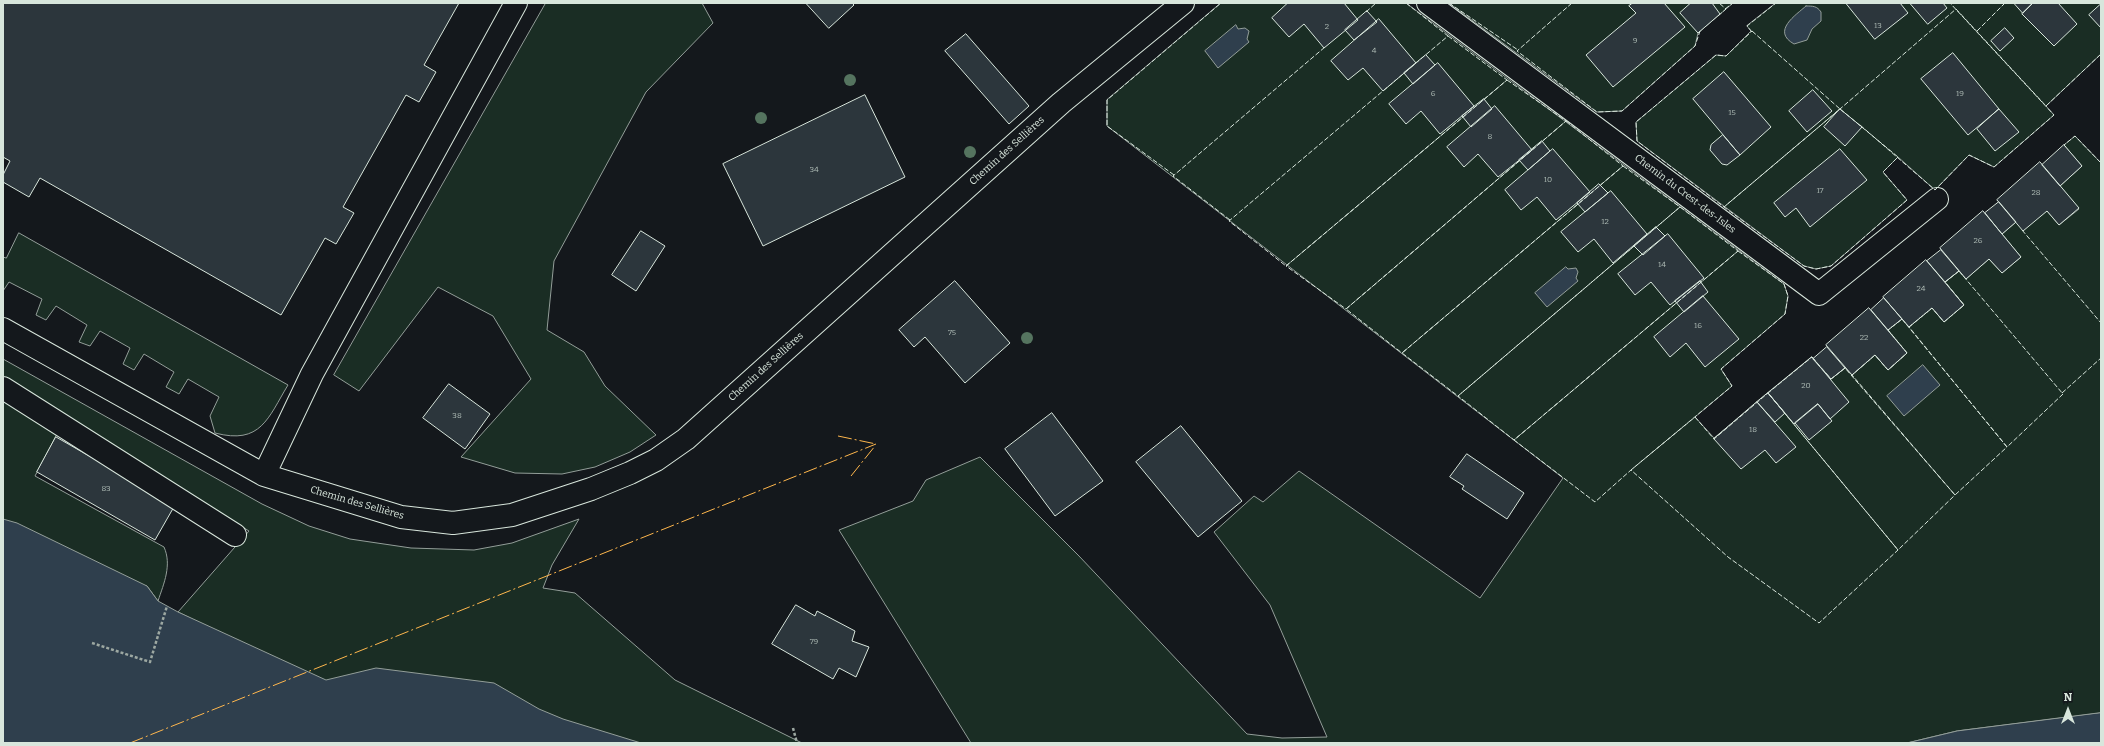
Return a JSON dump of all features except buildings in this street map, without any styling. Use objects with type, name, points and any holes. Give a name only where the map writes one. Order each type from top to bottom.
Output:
[{"type":"street","points":[[264,475],[312,374],[516,3]]},
{"type":"street","name":"Chemin des Sellières","points":[[3,329],[264,475],[401,517],[453,523],[512,515],[591,488],[656,460],[686,439],[1060,103],[1183,3]]},
{"type":"street","name":"Chemin du Crest-des-Isles","points":[[1428,3],[1819,294],[1937,199]]},
{"type":"street","points":[[3,388],[235,535]]},
{"type":"path","points":[[92,643],[150,662],[167,606]]},
{"type":"path","points":[[793,728],[796,743]]},
{"type":"green space","points":[[546,3],[702,3],[713,23],[646,92],[554,261],[547,330],[584,352],[605,386],[656,435],[630,452],[595,467],[562,474],[515,473],[461,457],[531,379],[493,316],[438,287],[359,391],[334,375]]},
{"type":"green space","points":[[1221,3],[1406,3],[1784,284],[1788,296],[1785,314],[1721,369],[1732,386],[1695,417],[1714,438],[1812,357],[1831,379],[1845,368],[1852,375],[1875,355],[1888,370],[1907,353],[1888,330],[1902,319],[1909,327],[1932,308],[1944,321],[1964,305],[1945,282],[1959,271],[1966,279],[1989,259],[2002,273],[2021,257],[2002,234],[2016,222],[2047,211],[2059,225],[2079,209],[2060,186],[2082,166],[2064,145],[2075,136],[2101,163],[2101,713],[1957,731],[1907,743],[971,743],[839,530],[913,501],[926,480],[980,457],[1079,556],[1247,734],[1282,738],[1327,737],[1270,605],[1214,532],[1254,496],[1263,502],[1299,471],[1480,598],[1563,478],[1107,126],[1107,100]]},
{"type":"green space","points":[[1449,3],[1733,3],[1698,33],[1695,46],[1622,111],[1597,112]]},
{"type":"green space","points":[[1776,3],[2101,3],[2101,54],[2046,106],[2054,115],[1994,167],[1969,155],[1935,190],[1898,157],[1883,172],[1907,200],[1831,266],[1816,269],[1804,266],[1637,141],[1636,122],[1716,55],[1726,56],[1751,31],[1747,26]]},
{"type":"green space","points":[[19,233],[288,385],[268,418],[253,432],[243,435],[231,436],[215,433],[210,416],[219,397],[188,379],[179,394],[166,387],[174,372],[144,354],[134,370],[123,364],[130,348],[100,331],[90,346],[79,342],[87,325],[56,306],[46,320],[36,315],[42,299],[9,282],[3,291],[3,257],[6,258]]},
{"type":"green space","points":[[3,359],[262,504],[309,526],[350,539],[411,548],[474,550],[512,543],[579,519],[552,565],[543,588],[575,593],[675,680],[802,743],[508,743],[383,715],[178,612],[249,531],[3,377]]},
{"type":"green space","points":[[3,399],[57,434],[35,476],[164,547],[167,567],[165,581],[158,601],[147,586],[3,563]]},
{"type":"water","points":[[1806,6],[1815,7],[1821,12],[1821,21],[1812,29],[1807,40],[1794,44],[1785,34],[1785,29],[1792,19]]},
{"type":"water","points":[[1236,25],[1238,29],[1245,28],[1249,31],[1247,39],[1249,42],[1218,68],[1205,51]]},
{"type":"water","points":[[1566,267],[1568,269],[1576,268],[1578,272],[1576,278],[1578,281],[1547,307],[1535,293]]},
{"type":"water","points":[[1923,365],[1940,385],[1904,416],[1887,396]]},
{"type":"water","points":[[3,519],[17,523],[147,586],[158,601],[178,612],[326,680],[376,668],[494,683],[539,709],[563,719],[641,743],[3,743]]},
{"type":"water","points":[[2101,713],[2101,743],[1907,743],[1957,731]]},
{"type":"fence","points":[[1174,175],[1107,126],[1107,100],[1221,3]]},
{"type":"fence","points":[[1366,12],[1376,3]]},
{"type":"fence","points":[[1406,3],[1448,36]]},
{"type":"fence","points":[[1449,3],[1518,50]]},
{"type":"fence","points":[[1572,3],[1517,51],[1597,112],[1622,111],[1695,46],[1700,31]]},
{"type":"fence","points":[[1718,16],[1726,9],[1719,3]]},
{"type":"fence","points":[[1725,9],[1733,3]]},
{"type":"fence","points":[[1752,32],[1747,26],[1776,3]]},
{"type":"fence","points":[[1860,125],[1935,190],[1969,155],[1994,167],[2054,115],[1950,3]]},
{"type":"fence","points":[[1977,31],[2005,3]]},
{"type":"fence","points":[[1841,110],[1840,109],[1956,9],[2046,106],[2101,54]]},
{"type":"fence","points":[[1752,31],[1840,109],[1724,207],[1637,141],[1636,122],[1716,55],[1726,56],[1752,31]]},
{"type":"fence","points":[[1448,36],[1507,80],[1286,266],[1229,221],[1448,36]]},
{"type":"fence","points":[[1230,220],[1173,176],[1325,47]]},
{"type":"fence","points":[[1507,80],[1566,121],[1346,309],[1286,266],[1507,80]]},
{"type":"fence","points":[[1840,109],[1898,157],[1883,172],[1907,200],[1831,266],[1816,269],[1804,266],[1724,207],[1840,109]]},
{"type":"fence","points":[[1566,121],[1623,166],[1402,353],[1346,309],[1566,121]]},
{"type":"fence","points":[[2066,147],[2064,145],[2075,136],[2101,163]]},
{"type":"fence","points":[[1623,166],[1680,207],[1458,396],[1402,353],[1623,166]]},
{"type":"fence","points":[[1680,207],[1738,251],[1514,440],[1458,396],[1680,207]]},
{"type":"fence","points":[[2022,230],[2101,323]]},
{"type":"fence","points":[[1738,251],[1784,284],[1788,296],[1785,314],[1721,369],[1732,386],[1595,502],[1514,440],[1738,251]]},
{"type":"fence","points":[[1959,271],[2063,394],[2007,447],[1909,327],[1932,308],[1944,322],[1964,305],[1945,282],[1959,271]]},
{"type":"fence","points":[[1902,319],[2007,447],[1955,495],[1852,375],[1875,355],[1888,370],[1907,353],[1888,330],[1902,319]]},
{"type":"fence","points":[[1812,357],[1831,379],[1845,368],[1955,495],[1898,550],[1768,393],[1812,357]]},
{"type":"fence","points":[[2062,393],[2101,358]]},
{"type":"fence","points":[[1768,393],[1898,550],[1819,623],[1728,557],[1631,470],[1695,417],[1714,439],[1768,393]]},
{"type":"power","points":[[838,436],[876,444]]},
{"type":"power","points":[[130,743],[876,444]]},
{"type":"power","points":[[851,476],[875,446]]}]
